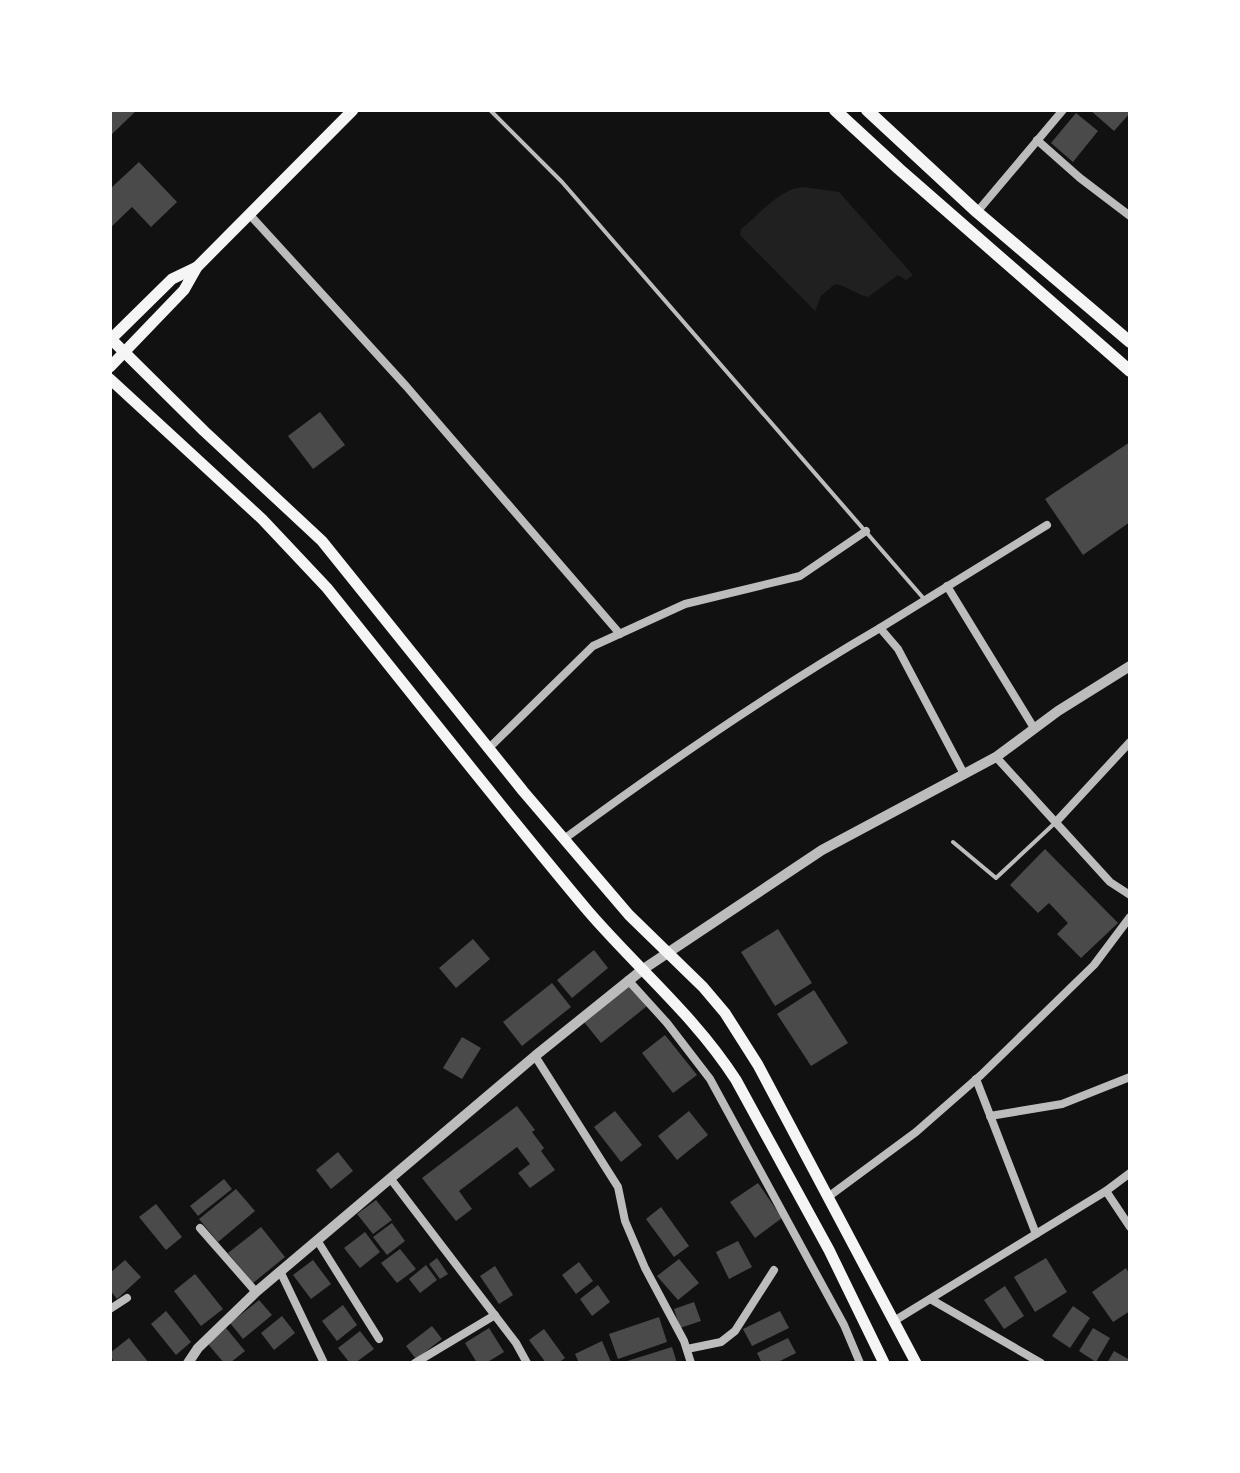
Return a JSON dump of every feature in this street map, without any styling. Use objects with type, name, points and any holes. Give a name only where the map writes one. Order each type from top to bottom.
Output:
[{"type":"main road","points":[[110,367],[184,290],[197,267],[353,110]]},
{"type":"main road","points":[[835,110],[1130,371]]},
{"type":"main road","points":[[867,110],[977,212],[1130,342]]},
{"type":"main road","points":[[197,267],[172,279],[110,339],[322,541],[564,839],[629,915],[703,987],[742,1038],[916,1363]]},
{"type":"main road","points":[[110,379],[295,552],[588,911],[698,1027],[736,1080],[829,1250],[884,1363]]},
{"type":"street","points":[[977,212],[1063,110]]},
{"type":"street","points":[[1037,140],[1130,216]]},
{"type":"street","points":[[250,215],[406,386],[620,634]]},
{"type":"street","points":[[564,839],[679,755],[807,670],[1047,525]]},
{"type":"street","points":[[488,749],[593,646],[685,604],[800,576],[866,531]]},
{"type":"street","points":[[947,586],[1034,728]]},
{"type":"street","points":[[880,628],[898,649],[964,774]]},
{"type":"street","points":[[188,1363],[198,1348],[280,1271],[628,980],[822,850],[996,757],[1034,728],[1130,666]]},
{"type":"street","points":[[1056,822],[1130,742]]},
{"type":"street","points":[[996,757],[1110,882],[1128,890]]},
{"type":"street","points":[[828,1197],[916,1132],[976,1079],[1094,965],[1130,917]]},
{"type":"street","points":[[628,980],[667,1023],[710,1079],[830,1298],[860,1363]]},
{"type":"street","points":[[535,1056],[618,1187],[625,1221],[691,1363]]},
{"type":"street","points":[[990,1116],[1062,1104],[1130,1077]]},
{"type":"street","points":[[976,1079],[1036,1234]]},
{"type":"street","points":[[894,1321],[1106,1191],[1130,1173]]},
{"type":"street","points":[[390,1178],[516,1343],[527,1363]]},
{"type":"street","points":[[1106,1191],[1130,1227]]},
{"type":"street","points":[[200,1228],[256,1292]]},
{"type":"street","points":[[317,1240],[379,1339]]},
{"type":"street","points":[[687,1349],[721,1342],[735,1331],[774,1270]]},
{"type":"street","points":[[280,1271],[324,1363]]},
{"type":"street","points":[[110,1309],[127,1298]]},
{"type":"street","points":[[932,1300],[1041,1363]]},
{"type":"street","points":[[415,1363],[495,1315]]},
{"type":"lane","points":[[490,110],[562,182],[925,600]]},
{"type":"lane","points":[[953,842],[996,878],[1056,822]]},
{"type":"shaded area","points":[[803,187],[839,192],[913,275],[906,280],[898,275],[868,297],[835,284],[821,296],[815,311],[740,235],[741,229],[778,197]]},
{"type":"building","points":[[110,110],[137,110],[110,136]]},
{"type":"building","points":[[1090,110],[1130,110],[1130,113],[1114,131]]},
{"type":"building","points":[[1076,113],[1098,131],[1073,162],[1051,143]]},
{"type":"building","points":[[139,162],[177,202],[151,227],[132,207],[110,228],[110,189]]},
{"type":"building","points":[[320,412],[345,445],[313,469],[288,436]]},
{"type":"building","points":[[1130,442],[1130,522],[1083,555],[1045,499]]},
{"type":"building","points":[[1045,849],[1118,923],[1081,958],[1057,934],[1068,923],[1049,903],[1038,913],[1010,885]]},
{"type":"building","points":[[778,929],[812,983],[775,1006],[741,952]]},
{"type":"building","points":[[473,939],[490,959],[456,988],[439,968]]},
{"type":"building","points":[[594,950],[608,968],[572,998],[557,980]]},
{"type":"building","points":[[552,983],[571,1007],[522,1046],[503,1022]]},
{"type":"building","points":[[631,985],[647,1006],[601,1043],[584,1022]]},
{"type":"building","points":[[814,990],[848,1043],[811,1066],[777,1014]]},
{"type":"building","points":[[665,1035],[697,1075],[673,1093],[642,1053]]},
{"type":"building","points":[[462,1037],[481,1048],[462,1079],[443,1068]]},
{"type":"building","points":[[517,1106],[535,1130],[532,1132],[544,1148],[541,1151],[555,1170],[530,1188],[518,1173],[530,1164],[517,1147],[459,1191],[472,1209],[456,1221],[422,1178]]},
{"type":"building","points":[[615,1111],[642,1145],[621,1162],[594,1127]]},
{"type":"building","points":[[689,1111],[708,1135],[677,1160],[658,1136]]},
{"type":"building","points":[[338,1152],[353,1171],[331,1189],[316,1170]]},
{"type":"building","points":[[224,1179],[232,1189],[198,1216],[190,1206]]},
{"type":"building","points":[[758,1183],[782,1218],[755,1238],[730,1202]]},
{"type":"building","points":[[236,1189],[255,1211],[218,1242],[199,1219]]},
{"type":"building","points":[[376,1200],[392,1220],[373,1234],[357,1214]]},
{"type":"building","points":[[156,1204],[182,1237],[166,1250],[139,1217]]},
{"type":"building","points":[[661,1207],[689,1246],[674,1257],[646,1219]]},
{"type":"building","points":[[392,1223],[405,1241],[387,1255],[373,1237]]},
{"type":"building","points":[[261,1227],[285,1257],[253,1283],[228,1253]]},
{"type":"building","points":[[365,1232],[380,1252],[360,1268],[344,1248]]},
{"type":"building","points":[[738,1241],[752,1267],[729,1279],[716,1252]]},
{"type":"building","points":[[400,1249],[416,1269],[397,1283],[381,1263]]},
{"type":"building","points":[[437,1258],[448,1274],[440,1279],[429,1264]]},
{"type":"building","points":[[1046,1258],[1067,1292],[1035,1312],[1014,1277]]},
{"type":"building","points":[[679,1259],[699,1283],[678,1300],[657,1276]]},
{"type":"building","points":[[125,1260],[141,1277],[117,1299],[110,1290],[110,1273]]},
{"type":"building","points":[[313,1260],[331,1284],[311,1299],[293,1275]]},
{"type":"building","points":[[579,1262],[593,1281],[576,1294],[562,1275]]},
{"type":"building","points":[[426,1265],[437,1280],[420,1293],[409,1279]]},
{"type":"building","points":[[495,1266],[513,1295],[499,1304],[480,1276]]},
{"type":"building","points":[[1126,1268],[1130,1275],[1130,1311],[1113,1322],[1092,1292]]},
{"type":"building","points":[[195,1274],[223,1309],[201,1326],[174,1291]]},
{"type":"building","points":[[598,1285],[610,1302],[592,1316],[580,1299]]},
{"type":"building","points":[[1005,1286],[1024,1316],[1004,1329],[984,1300]]},
{"type":"building","points":[[259,1300],[272,1315],[243,1339],[230,1323]]},
{"type":"building","points":[[694,1302],[701,1321],[680,1328],[674,1309]]},
{"type":"building","points":[[343,1305],[357,1325],[337,1341],[322,1321]]},
{"type":"building","points":[[1073,1306],[1090,1318],[1070,1348],[1052,1336]]},
{"type":"building","points":[[166,1311],[191,1342],[176,1355],[151,1324]]},
{"type":"building","points":[[780,1311],[789,1328],[752,1346],[743,1329]]},
{"type":"building","points":[[282,1316],[295,1333],[274,1350],[261,1333]]},
{"type":"building","points":[[659,1317],[667,1342],[618,1359],[609,1334]]},
{"type":"building","points":[[432,1326],[442,1339],[416,1359],[406,1346]]},
{"type":"building","points":[[226,1328],[245,1351],[230,1363],[224,1363],[208,1344]]},
{"type":"building","points":[[489,1328],[504,1352],[486,1363],[477,1363],[465,1343]]},
{"type":"building","points":[[1093,1328],[1110,1338],[1096,1362],[1079,1351]]},
{"type":"building","points":[[544,1329],[565,1358],[558,1363],[546,1363],[529,1340]]},
{"type":"building","points":[[360,1331],[374,1349],[355,1363],[350,1363],[338,1348]]},
{"type":"building","points":[[129,1338],[149,1363],[114,1363],[110,1353]]},
{"type":"building","points":[[788,1338],[796,1353],[776,1363],[762,1363],[757,1353]]},
{"type":"building","points":[[602,1341],[611,1362],[579,1363],[575,1354]]},
{"type":"building","points":[[672,1347],[677,1363],[624,1363],[624,1362]]},
{"type":"building","points":[[1114,1351],[1130,1360],[1130,1363],[1107,1363]]}]
